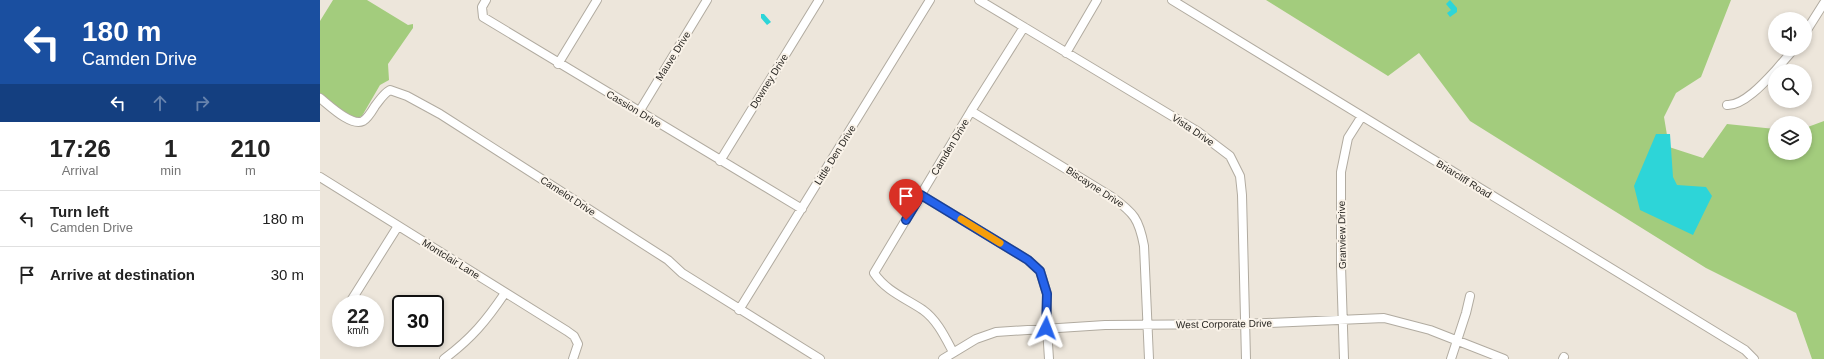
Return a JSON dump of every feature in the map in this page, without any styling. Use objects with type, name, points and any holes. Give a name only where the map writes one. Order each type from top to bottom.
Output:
[{"type":"street","name":"Cassion Drive","points":[[486,0],[482,7],[483,17],[558,64],[802,209]]},
{"type":"street","points":[[558,64],[598,0]]},
{"type":"street","name":"Mauve Drive","points":[[638,112],[708,0]]},
{"type":"street","name":"Downey Drive","points":[[720,161],[819,0]]},
{"type":"street","name":"Little Den Drive","points":[[740,310],[930,0]]},
{"type":"street","name":"Vista Drive","points":[[979,0],[1197,131],[1230,156],[1240,176],[1242,195],[1246,359]]},
{"type":"street","points":[[1066,53],[1097,0]]},
{"type":"street","name":"Briarcliff Road","points":[[1172,0],[1746,350],[1754,359]]},
{"type":"street","points":[[1812,22],[1824,3]]},
{"type":"street","name":"Camden Drive","points":[[953,352],[932,318],[923,310],[881,284],[874,273],[971,111],[1024,27]]},
{"type":"street","points":[[1781,64],[1788,56]]},
{"type":"street","points":[[1727,105],[1733,105],[1746,98],[1768,78]]},
{"type":"street","name":"Camelot Drive","points":[[320,98],[339,114],[354,122],[362,122],[385,93],[390,90],[407,96],[440,114],[668,260],[682,273],[820,359]]},
{"type":"street","name":"Biscayne Drive","points":[[971,111],[1112,197],[1130,210],[1141,231],[1144,246],[1148,359]]},
{"type":"street","name":"Granview Drive","points":[[1344,359],[1342,172],[1348,138],[1362,116]]},
{"type":"street","name":"Montclair Lane","points":[[321,179],[567,331],[574,336],[578,344],[573,359]]},
{"type":"street","points":[[921,195],[1028,260],[1040,271],[1047,294],[1046,328],[1049,359]]},
{"type":"street","points":[[355,295],[398,226]]},
{"type":"street","points":[[444,359],[471,337],[485,322],[506,292]]},
{"type":"street","points":[[1451,359],[1470,296]]},
{"type":"street","name":"West Corporate Drive","points":[[943,359],[976,339],[996,332],[1046,328],[1244,324],[1384,318],[1430,330],[1504,359]]},
{"type":"green space","points":[[333,0],[367,0],[408,25],[413,24],[413,28],[388,64],[389,80],[380,85],[362,116],[358,118],[346,115],[320,95],[320,21]]},
{"type":"green space","points":[[1266,0],[1731,0],[1701,77],[1676,93],[1664,117],[1669,147],[1703,158],[1727,124],[1768,128],[1768,160],[1812,160],[1812,125],[1824,121],[1824,359],[1812,359],[1796,313],[1706,268],[1470,121],[1419,53],[1388,76]]},
{"type":"water","points":[[1450,0],[1457,8],[1457,12],[1450,17],[1447,13],[1451,10],[1446,4]]},
{"type":"water","points":[[761,14],[764,14],[771,22],[767,25],[761,18]]},
{"type":"water","points":[[1656,134],[1670,134],[1673,177],[1677,185],[1706,187],[1712,196],[1693,235],[1640,210],[1634,186]]},
{"type":"slow traffic","points":[[961,219],[1000,243]]},
{"type":"route","points":[[906,220],[921,195],[1028,260],[1040,271],[1047,294],[1048,307],[1046,328]]}]
